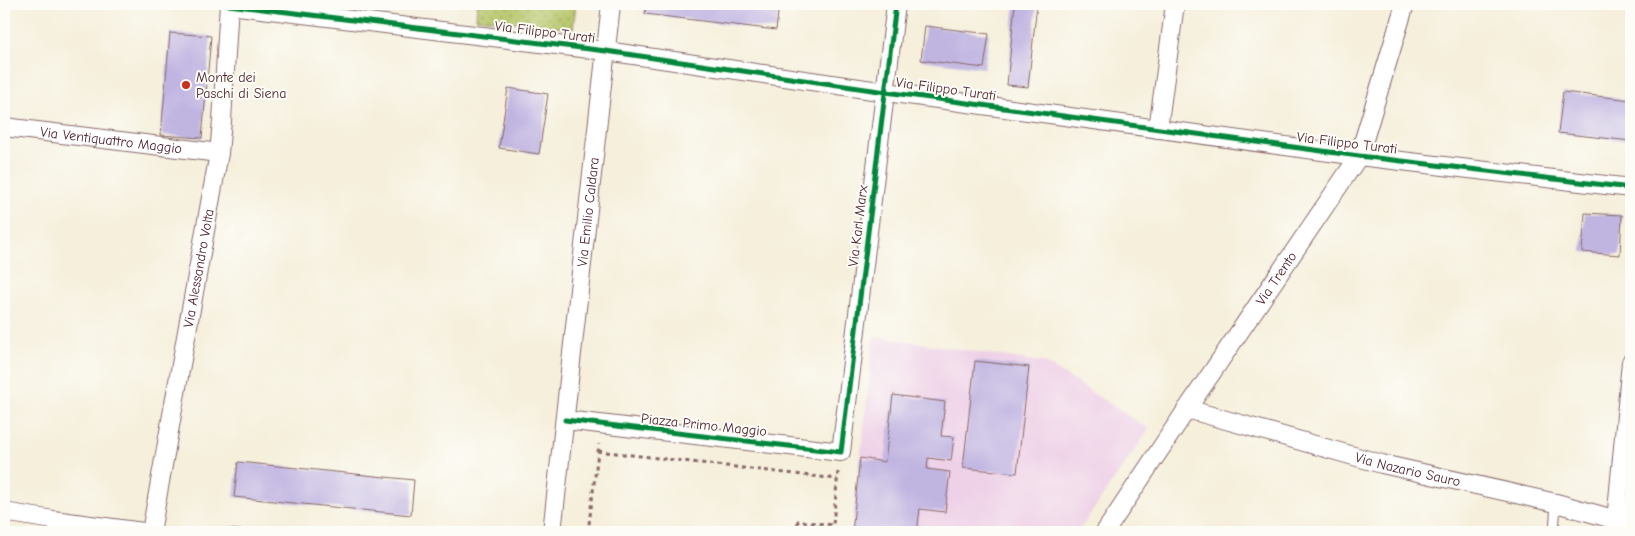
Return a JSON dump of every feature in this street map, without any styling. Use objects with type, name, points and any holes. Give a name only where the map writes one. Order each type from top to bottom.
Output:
[{"type":"street","name":"Via Filippo Turati","points":[[229,4],[606,51],[886,92],[1359,156],[1631,188]]},
{"type":"street","name":"Via Alessandro Volta","points":[[151,532],[218,152],[222,121],[229,4]]},
{"type":"street","name":"Via Emilio Caldara","points":[[565,420],[611,4]]},
{"type":"street","name":"Via Karl Marx","points":[[841,452],[896,4]]},
{"type":"street","points":[[1158,129],[1175,4]]},
{"type":"street","name":"Via Trento","points":[[1105,532],[1359,156],[1404,4]]},
{"type":"street","name":"Via Ventiquattro Maggio","points":[[4,127],[218,152]]},
{"type":"street","points":[[1624,522],[1631,362]]},
{"type":"street","name":"Via Nazario Sauro","points":[[1187,409],[1382,464],[1556,504],[1624,522]]},
{"type":"street","points":[[552,532],[565,420]]},
{"type":"street","name":"Piazza Primo Maggio","points":[[565,420],[841,452]]},
{"type":"street","points":[[4,512],[143,532]]},
{"type":"lane","points":[[1554,532],[1556,504]]},
{"type":"path","points":[[588,532],[601,424]]},
{"type":"path","points":[[598,451],[837,479]]},
{"type":"path","points":[[797,532],[798,521],[832,525],[841,452]]},
{"type":"shaded area","points":[[874,336],[1046,363],[1149,429],[1078,532],[852,532]]},
{"type":"green space","points":[[477,4],[576,4],[573,29],[476,18]]},
{"type":"building","points":[[646,4],[779,4],[776,30],[645,14]]},
{"type":"building","points":[[1015,4],[1037,4],[1028,87],[1007,85]]},
{"type":"building","points":[[925,26],[989,34],[984,68],[921,60]]},
{"type":"building","name":"Monte dei Paschi di Siena","points":[[170,33],[211,36],[202,138],[161,135]]},
{"type":"building","points":[[508,88],[548,94],[539,154],[499,148]]},
{"type":"building","points":[[1563,92],[1631,100],[1631,141],[1558,133]]},
{"type":"building","points":[[1585,213],[1622,215],[1620,255],[1582,252]]},
{"type":"building","points":[[975,361],[1029,367],[1017,473],[963,468]]},
{"type":"building","points":[[893,395],[945,402],[941,436],[954,437],[951,461],[928,458],[927,469],[950,472],[945,512],[920,509],[917,532],[852,532],[860,458],[885,462]]},
{"type":"building","points":[[238,462],[414,480],[411,515],[234,497]]},
{"type":"building","points":[[228,529],[251,531],[251,532],[228,532]]},
{"type":"cycle path","points":[[565,420],[841,452],[896,4]]},
{"type":"cycle path","points":[[229,5],[606,51],[886,92],[1359,156],[1631,188]]},
{"type":"place","name":"Monte dei Paschi di Siena","points":[[186,85]]}]
